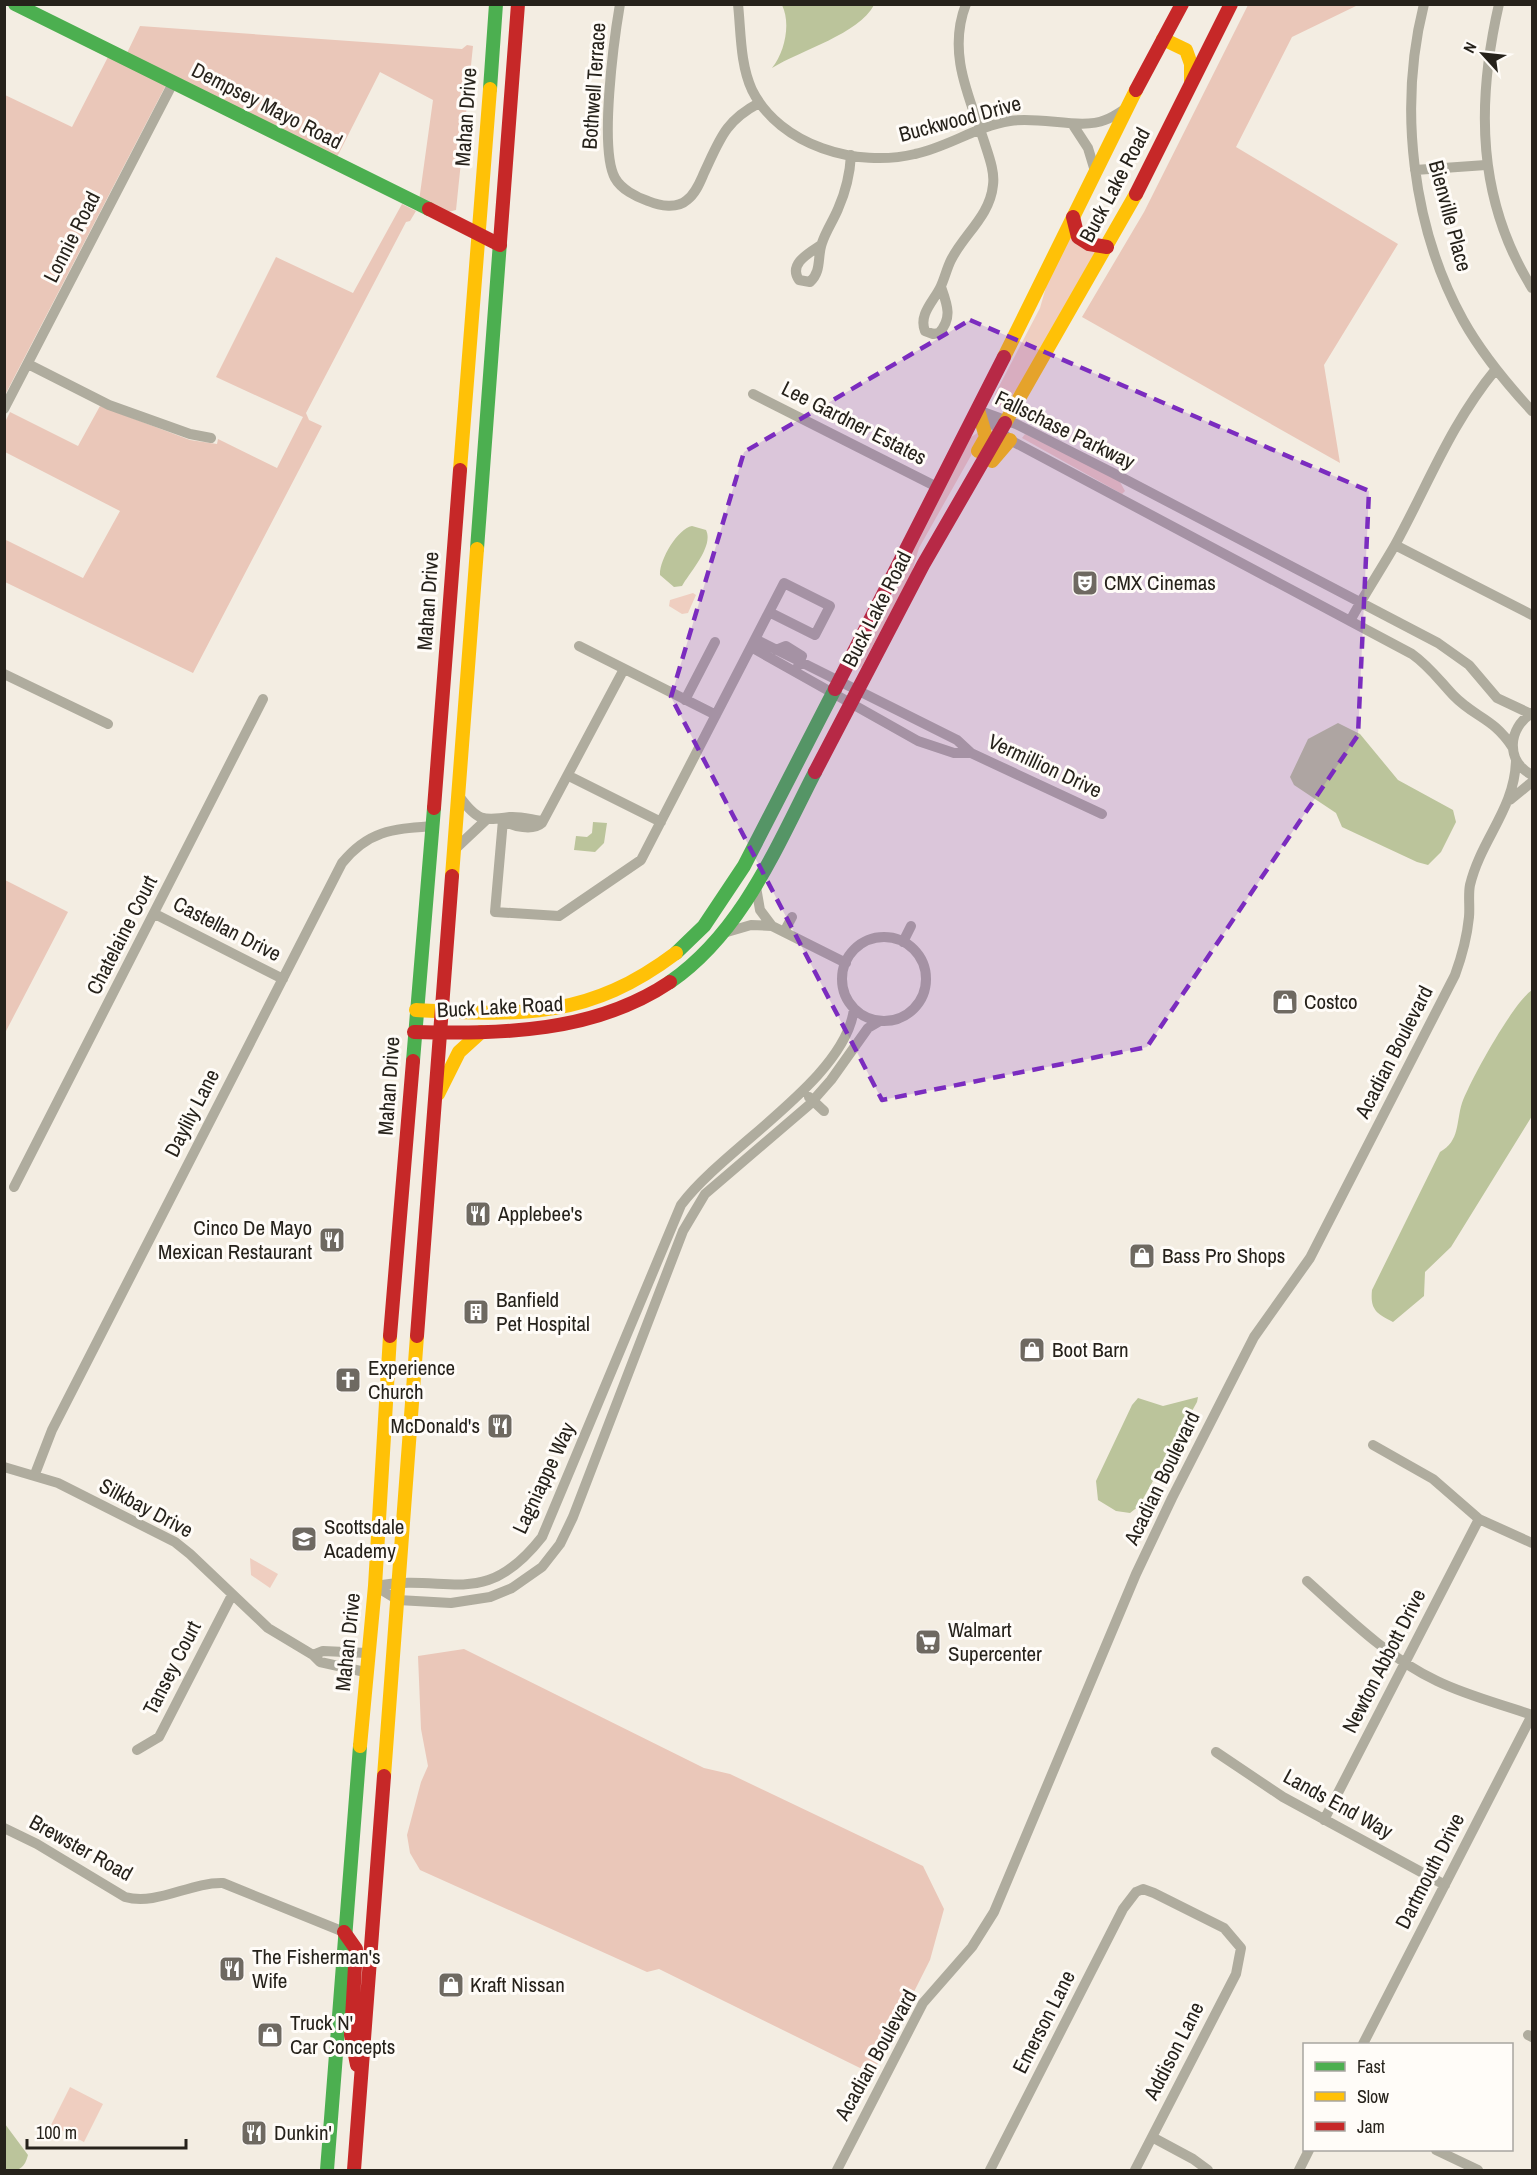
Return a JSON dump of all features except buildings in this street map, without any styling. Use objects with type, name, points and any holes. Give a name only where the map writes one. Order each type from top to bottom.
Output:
[{"type":"main road","name":"Dempsey Mayo Road","points":[[15,4],[500,245]]},
{"type":"main road","name":"Mahan Drive","points":[[327,2170],[365,1672],[375,1586],[390,1338],[433,826],[496,4]]},
{"type":"main road","name":"Mahan Drive","points":[[354,2170],[518,4]]},
{"type":"main road","name":"Buck Lake Road","points":[[416,1011],[518,1012],[555,1009],[591,1001],[616,992],[677,951],[710,918],[744,866],[978,410],[1126,109],[1182,4]]},
{"type":"main road","name":"Buck Lake Road","points":[[414,1032],[548,1029],[592,1020],[633,1005],[671,983],[703,957],[727,932],[756,887],[923,565],[1005,430],[1107,247],[1231,4]]},
{"type":"main road","points":[[1163,39],[1186,50],[1191,64],[1191,84]]},
{"type":"main road","points":[[1073,217],[1078,237],[1089,244],[1107,247]]},
{"type":"main road","points":[[923,565],[923,546],[986,437],[978,410]]},
{"type":"main road","points":[[445,662],[457,669],[466,696]]},
{"type":"main road","points":[[434,1103],[459,1052],[481,1032]]},
{"type":"main road","points":[[390,1338],[400,1340],[415,1360]]},
{"type":"main road","points":[[344,1932],[356,1949],[351,2035],[361,2087]]},
{"type":"street","name":"Bothwell Terrace","points":[[620,4],[611,62],[608,154],[615,179],[634,194],[652,203],[670,206],[687,200],[697,188],[727,126],[759,103]]},
{"type":"street","name":"Buckwood Drive","points":[[738,4],[745,67],[759,103],[778,123],[800,140],[829,151],[851,155],[904,156],[1009,121],[1036,119],[1073,124],[1103,122],[1126,109]]},
{"type":"street","points":[[941,287],[952,259],[979,221],[991,198],[993,177],[963,82],[959,62],[957,44],[966,4]]},
{"type":"street","name":"Bienville Place","points":[[1424,4],[1417,31],[1412,105],[1414,170],[1437,263],[1464,321],[1496,369],[1533,411]]},
{"type":"street","points":[[1499,4],[1487,64],[1486,165],[1495,204],[1514,259],[1533,288]]},
{"type":"street","name":"Lonnie Road","points":[[4,409],[173,83]]},
{"type":"street","points":[[1073,124],[1088,148],[1095,171]]},
{"type":"street","points":[[821,245],[844,196],[851,155]]},
{"type":"street","points":[[1414,170],[1486,165]]},
{"type":"street","points":[[27,364],[109,405],[190,435],[212,438]]},
{"type":"street","points":[[1350,621],[1395,545],[1470,400],[1496,369]]},
{"type":"street","name":"Lee Gardner Estates","points":[[753,394],[937,487]]},
{"type":"street","name":"Fallschase Parkway","points":[[978,410],[1005,430],[1130,506],[1350,621],[1425,663],[1453,695],[1502,730],[1513,748]]},
{"type":"street","name":"Fallschase Parkway","points":[[1005,430],[1140,488],[1454,653],[1469,665],[1497,698],[1532,714]]},
{"type":"street","points":[[1130,506],[1140,488]]},
{"type":"street","points":[[1395,545],[1533,615]]},
{"type":"street","points":[[503,820],[495,912],[559,916],[641,860],[660,822],[784,583],[830,606],[815,635],[769,612]]},
{"type":"street","points":[[685,700],[716,642]]},
{"type":"street","points":[[753,643],[776,650],[798,667]]},
{"type":"street","points":[[753,643],[798,667]]},
{"type":"street","points":[[579,646],[716,715]]},
{"type":"street","name":"Vermillion Drive","points":[[798,667],[840,679],[957,740],[971,753],[1102,814]]},
{"type":"street","name":"Vermillion Drive","points":[[798,667],[832,694],[918,741],[954,753],[971,753]]},
{"type":"street","points":[[459,796],[467,808],[486,820],[503,820],[509,825],[530,828],[538,826],[569,776],[624,669]]},
{"type":"street","points":[[4,674],[108,724]]},
{"type":"street","name":"Chatelaine Court","points":[[14,1187],[263,699]]},
{"type":"street","points":[[1532,714],[1516,728],[1513,748],[1516,760],[1533,775]]},
{"type":"street","name":"Acadian Boulevard","points":[[837,2170],[923,2003],[972,1947],[994,1912],[1136,1574],[1172,1498],[1254,1337],[1310,1258],[1455,975],[1464,950],[1470,886],[1475,869],[1510,800],[1516,780],[1516,760]]},
{"type":"street","points":[[569,776],[660,822]]},
{"type":"street","name":"Acadian Boulevard","points":[[1510,800],[1533,782]]},
{"type":"street","points":[[453,852],[486,820]]},
{"type":"street","name":"Daylily Lane","points":[[35,1474],[52,1430],[330,886],[356,847],[388,830],[433,826]]},
{"type":"street","points":[[756,887],[760,910],[772,926]]},
{"type":"street","name":"Castellan Drive","points":[[154,914],[282,979]]},
{"type":"street","points":[[784,932],[792,917]]},
{"type":"street","points":[[727,932],[751,926],[772,926],[846,963]]},
{"type":"street","points":[[903,942],[911,926]]},
{"type":"street","points":[[877,938],[903,942],[915,950],[923,963],[926,977],[925,991],[918,1004],[908,1014],[894,1020],[880,1021],[866,1017],[854,1009],[846,996],[842,982],[846,963],[852,952],[863,943],[877,938]]},
{"type":"street","name":"Lagniappe Way","points":[[375,1586],[399,1582],[458,1586],[482,1584],[504,1574],[525,1558],[542,1537],[672,1223],[689,1194],[713,1168],[802,1091],[840,1044],[852,1024],[854,1009]]},
{"type":"street","name":"Lagniappe Way","points":[[375,1586],[398,1600],[451,1603],[490,1597],[512,1588],[542,1567],[560,1544],[573,1517],[682,1231],[700,1201],[716,1183],[813,1101],[868,1028],[880,1021]]},
{"type":"street","points":[[802,1091],[824,1111]]},
{"type":"street","points":[[689,1194],[700,1201]]},
{"type":"street","points":[[640,1302],[654,1307]]},
{"type":"street","points":[[596,1411],[612,1418]]},
{"type":"street","points":[[1373,1445],[1433,1479],[1479,1519],[1533,1543]]},
{"type":"street","name":"Silkbay Drive","points":[[4,1467],[35,1474],[175,1542],[268,1628],[313,1655],[320,1662],[365,1672]]},
{"type":"street","name":"Newton Abbott Drive","points":[[1324,1820],[1479,1519]]},
{"type":"street","points":[[1307,1581],[1352,1622],[1437,1681],[1532,1715]]},
{"type":"street","name":"Tansey Court","points":[[137,1750],[159,1737],[231,1595]]},
{"type":"street","points":[[313,1655],[323,1651],[367,1653]]},
{"type":"street","name":"Dartmouth Drive","points":[[1364,2043],[1532,1715]]},
{"type":"street","name":"Lands End Way","points":[[1216,1752],[1253,1778],[1324,1820],[1445,1885]]},
{"type":"street","name":"Brewster Road","points":[[4,1828],[37,1844],[125,1897],[138,1899],[152,1897],[201,1883],[223,1883],[344,1932]]},
{"type":"street","name":"Emerson Lane","points":[[990,2170],[1133,1888],[1154,1893],[1224,1928],[1246,1946]]},
{"type":"street","name":"Addison Lane","points":[[1134,2170],[1236,1974],[1246,1946]]},
{"type":"street","points":[[1152,2137],[1193,2159],[1208,2170]]},
{"type":"street","points":[[1299,2170],[1308,2151]]},
{"type":"street","points":[[1439,2151],[1478,2170]]},
{"type":"highlighted area","points":[[970,320],[1369,491],[1358,735],[1147,1047],[882,1100],[671,697],[744,452]]},
{"type":"shaded area","points":[[782,5],[874,5],[856,25],[772,68],[780,54],[785,37],[786,20]]},
{"type":"shaded area","points":[[1248,5],[1358,5],[1292,37],[1236,147],[1398,244],[1324,365],[1340,463],[1082,317],[1144,212]]},
{"type":"shaded area","points":[[140,26],[462,49],[467,45],[473,46],[456,210],[444,213],[419,201],[433,100],[380,72],[336,159],[127,53]]},
{"type":"shaded area","points":[[108,57],[166,85],[5,395],[5,95],[72,127]]},
{"type":"shaded area","points":[[402,204],[416,211],[410,221],[406,222],[306,413],[309,420],[322,426],[193,673],[5,582],[4,539],[83,578],[120,511],[5,452],[5,422],[10,412],[78,446],[100,406],[190,440],[217,444],[218,439],[277,468],[303,417],[216,377],[276,257],[353,293]]},
{"type":"shaded area","points":[[1070,234],[1096,251],[1019,386],[1011,397],[997,408],[995,394],[1040,308],[1048,280]]},
{"type":"shaded area","points":[[979,432],[977,445],[919,548],[912,572],[862,666],[856,671],[906,568],[912,547],[968,439]]},
{"type":"shaded area","points":[[1025,434],[1119,480],[1125,491],[1122,494],[1022,438]]},
{"type":"shaded area","points":[[692,526],[706,530],[707,544],[682,586],[674,587],[660,575],[662,562],[675,539],[686,528]]},
{"type":"shaded area","points":[[693,593],[696,595],[688,613],[682,614],[669,606],[670,600]]},
{"type":"shaded area","points":[[1338,723],[1360,734],[1398,780],[1453,810],[1456,822],[1441,852],[1428,865],[1342,827],[1336,813],[1294,785],[1290,777],[1308,739]]},
{"type":"shaded area","points":[[593,822],[607,823],[604,843],[595,852],[574,850],[576,836],[587,837],[592,833]]},
{"type":"shaded area","points":[[5,880],[68,912],[5,1033]]},
{"type":"shaded area","points":[[1532,990],[1532,1116],[1451,1247],[1425,1272],[1424,1296],[1393,1322],[1375,1310],[1372,1290],[1440,1152],[1454,1137],[1462,1103],[1474,1077],[1514,1010]]},
{"type":"shaded area","points":[[1198,1397],[1139,1506],[1130,1513],[1116,1511],[1098,1500],[1096,1481],[1132,1405],[1138,1398],[1163,1406]]},
{"type":"shaded area","points":[[250,1558],[278,1574],[270,1588],[251,1575]]},
{"type":"shaded area","points":[[464,1649],[704,1768],[730,1774],[923,1866],[944,1909],[930,1960],[874,2071],[860,2068],[659,1969],[647,1972],[420,1870],[410,1853],[407,1835],[421,1782],[428,1766],[421,1729],[418,1656]]},
{"type":"shaded area","points":[[70,2087],[103,2104],[84,2142],[51,2125]]},
{"type":"shaded area","points":[[5,2124],[28,2155],[25,2164],[17,2170],[5,2170]]},
{"type":"traffic: fast","points":[[15,4],[429,209]]},
{"type":"traffic: fast","points":[[490,89],[496,4]]},
{"type":"traffic: fast","points":[[477,549],[500,242]]},
{"type":"traffic: fast","points":[[676,953],[704,926],[744,866],[835,689]]},
{"type":"traffic: fast","points":[[670,982],[718,939],[737,914],[771,859],[815,772]]},
{"type":"traffic: fast","points":[[413,1061],[434,808]]},
{"type":"traffic: fast","points":[[327,2170],[360,1746]]},
{"type":"traffic: slow","points":[[1163,39],[1186,50],[1191,64],[1191,81]]},
{"type":"traffic: slow","points":[[460,470],[490,89]]},
{"type":"traffic: slow","points":[[1004,357],[1136,90]]},
{"type":"traffic: slow","points":[[1005,423],[1136,194]]},
{"type":"traffic: slow","points":[[978,410],[986,437],[978,451]]},
{"type":"traffic: slow","points":[[992,461],[1010,440]]},
{"type":"traffic: slow","points":[[452,876],[477,549]]},
{"type":"traffic: slow","points":[[416,1010],[521,1012],[583,1002],[613,991],[644,975],[676,953]]},
{"type":"traffic: slow","points":[[438,1094],[459,1052],[481,1032]]},
{"type":"traffic: slow","points":[[360,1746],[375,1586],[390,1336]]},
{"type":"traffic: slow","points":[[384,1776],[417,1336]]},
{"type":"traffic: jam","points":[[500,242],[518,4]]},
{"type":"traffic: jam","points":[[1136,90],[1182,4]]},
{"type":"traffic: jam","points":[[1136,194],[1231,4]]},
{"type":"traffic: jam","points":[[429,209],[500,245]]},
{"type":"traffic: jam","points":[[1073,217],[1078,237],[1089,244],[1107,247]]},
{"type":"traffic: jam","points":[[835,689],[1004,357]]},
{"type":"traffic: jam","points":[[815,772],[923,565],[1005,423]]},
{"type":"traffic: jam","points":[[434,808],[460,470]]},
{"type":"traffic: jam","points":[[417,1336],[452,876]]},
{"type":"traffic: jam","points":[[414,1032],[514,1031],[579,1021],[610,1012],[641,999],[670,982]]},
{"type":"traffic: jam","points":[[390,1336],[413,1061]]},
{"type":"traffic: jam","points":[[354,2170],[384,1776]]},
{"type":"traffic: jam","points":[[344,1932],[356,1949],[351,2035],[357,2065]]},
{"type":"place","name":"CMX Cinemas","points":[[1085,583]]},
{"type":"place","name":"Costco","points":[[1285,1002]]},
{"type":"place","name":"Applebee's","points":[[478,1214]]},
{"type":"place","name":"Cinco De Mayo Mexican Restaurant","points":[[332,1240]]},
{"type":"place","name":"Bass Pro Shops","points":[[1142,1256]]},
{"type":"place","name":"Banfield Pet Hospital","points":[[476,1312]]},
{"type":"place","name":"Boot Barn","points":[[1032,1350]]},
{"type":"place","name":"Experience Church","points":[[348,1380]]},
{"type":"place","name":"McDonald's","points":[[500,1426]]},
{"type":"place","name":"Scottsdale Academy","points":[[304,1539]]},
{"type":"place","name":"Walmart Supercenter","points":[[928,1642]]},
{"type":"place","name":"The Fisherman's Wife","points":[[232,1969]]},
{"type":"place","name":"Kraft Nissan","points":[[451,1985]]},
{"type":"place","name":"Truck N' Car Concepts","points":[[270,2035]]},
{"type":"place","name":"Dunkin'","points":[[254,2133]]}]
